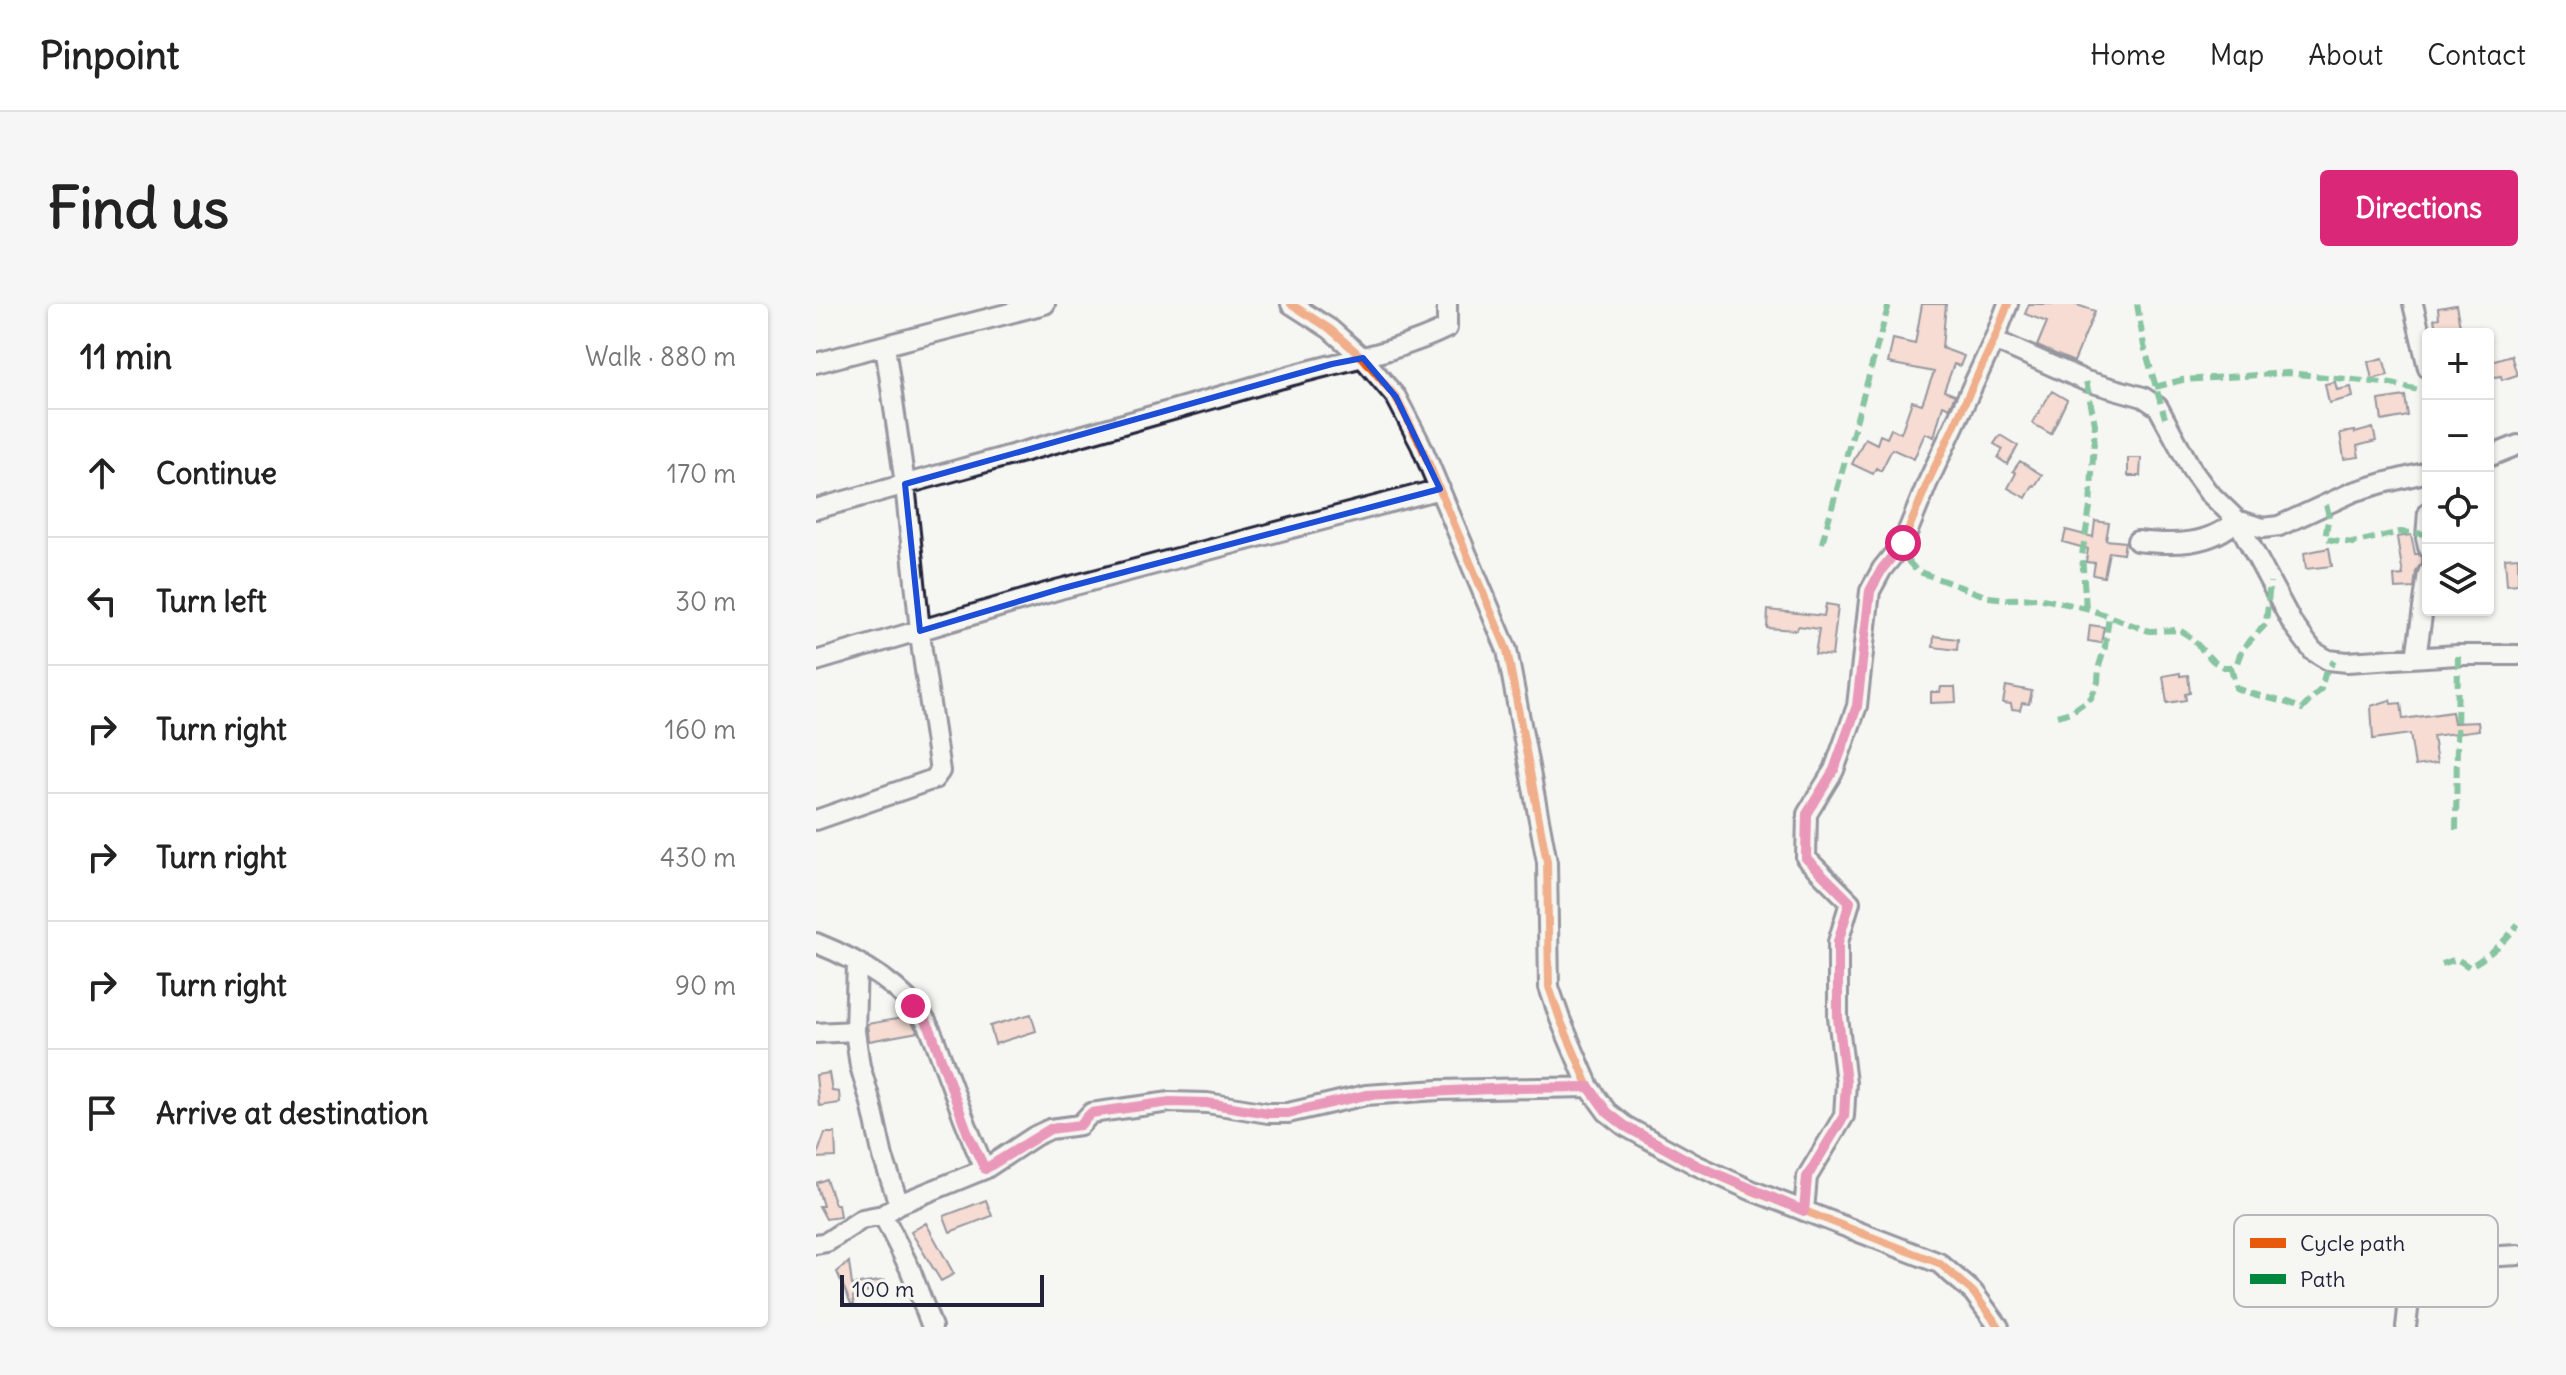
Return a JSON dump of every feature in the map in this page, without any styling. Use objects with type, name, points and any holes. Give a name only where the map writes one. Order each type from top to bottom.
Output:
[{"type":"street","points":[[816,363],[1045,304]]},
{"type":"street","points":[[1291,304],[1330,329],[1363,358],[1396,397],[1421,445],[1507,650],[1547,862],[1549,987],[1589,1087],[1607,1112],[1625,1126],[1696,1165],[1939,1263],[1973,1292],[1999,1327]]},
{"type":"street","points":[[816,509],[1420,340],[1447,328],[1447,304]]},
{"type":"street","points":[[1804,1211],[1807,1177],[1844,1116],[1846,1083],[1838,1017],[1838,942],[1850,902],[1806,858],[1807,814],[1834,770],[1857,706],[1870,591],[1882,569],[1903,543],[2008,304]]},
{"type":"street","points":[[2413,304],[2422,342]]},
{"type":"street","points":[[1994,340],[2086,381],[2143,397],[2158,407],[2192,470],[2208,492],[2237,520],[2292,623],[2313,651],[2328,660],[2347,662],[2518,655]]},
{"type":"street","points":[[816,820],[939,775],[940,762],[920,631],[905,484],[885,346]]},
{"type":"street","points":[[2494,455],[2518,445]]},
{"type":"street","points":[[2237,520],[2263,528],[2279,526],[2353,492],[2422,473]]},
{"type":"street","points":[[816,661],[1060,589],[1440,489]]},
{"type":"street","points":[[2137,541],[2186,543],[2224,532],[2237,520]]},
{"type":"street","points":[[2416,658],[2422,616]]},
{"type":"street","points":[[816,943],[857,963],[895,989],[926,1021],[968,1134],[985,1169]]},
{"type":"street","points":[[857,963],[855,1031],[860,1066],[883,1157],[899,1204]]},
{"type":"street","points":[[816,1033],[855,1031]]},
{"type":"street","points":[[816,1244],[827,1242],[862,1219],[883,1215],[899,1204],[985,1169],[1050,1129],[1080,1125],[1091,1113],[1170,1102],[1207,1103],[1268,1113],[1288,1113],[1366,1095],[1589,1087]]},
{"type":"street","points":[[883,1215],[910,1269],[932,1327]]},
{"type":"street","points":[[2498,1257],[2518,1255]]},
{"type":"street","points":[[2406,1327],[2409,1307]]},
{"type":"highlighted area","points":[[1363,358],[1396,397],[1440,489],[1060,589],[920,631],[905,484],[1332,364]]},
{"type":"building","points":[[1922,304],[1946,304],[1942,348],[1964,356],[1960,366],[1954,364],[1944,391],[1955,395],[1949,408],[1943,405],[1934,437],[1925,433],[1914,459],[1892,449],[1881,471],[1876,468],[1873,474],[1852,464],[1865,438],[1877,444],[1880,435],[1887,438],[1891,429],[1901,433],[1912,401],[1922,404],[1934,372],[1888,363],[1893,339],[1915,344]]},
{"type":"building","points":[[2029,304],[2074,304],[2095,311],[2074,362],[2037,346],[2047,322],[2025,314]]},
{"type":"building","points":[[2456,305],[2460,326],[2436,328],[2434,319],[2439,318],[2438,308]]},
{"type":"building","points":[[2511,355],[2517,375],[2502,380],[2501,376],[2494,377],[2494,360]]},
{"type":"building","points":[[2383,358],[2388,375],[2372,379],[2368,362]]},
{"type":"building","points":[[2335,382],[2337,390],[2351,387],[2353,397],[2329,403],[2325,384]]},
{"type":"building","points":[[2052,391],[2067,400],[2051,434],[2032,423]]},
{"type":"building","points":[[2405,396],[2408,416],[2382,421],[2379,400]]},
{"type":"building","points":[[2373,428],[2376,441],[2357,446],[2359,457],[2344,459],[2340,433]]},
{"type":"building","points":[[2000,435],[2018,446],[2007,464],[1998,458],[2003,449],[1994,444]]},
{"type":"building","points":[[2128,458],[2141,458],[2140,476],[2128,476]]},
{"type":"building","points":[[2020,461],[2042,475],[2026,498],[2008,488]]},
{"type":"building","points":[[2095,521],[2109,523],[2106,540],[2125,542],[2123,554],[2109,552],[2104,577],[2093,575],[2095,563],[2086,562],[2088,549],[2063,542],[2066,530],[2093,537]]},
{"type":"building","points":[[2411,535],[2415,554],[2422,557],[2414,588],[2395,589],[2394,576],[2403,575],[2397,537]]},
{"type":"building","points":[[2329,548],[2332,566],[2306,569],[2304,553]]},
{"type":"building","points":[[2518,557],[2518,584],[2507,585],[2505,558]]},
{"type":"building","points":[[1826,604],[1838,606],[1832,656],[1815,654],[1819,629],[1799,626],[1796,630],[1767,628],[1768,610],[1824,616]]},
{"type":"building","points":[[2090,625],[2104,627],[2101,643],[2088,641]]},
{"type":"building","points":[[1934,636],[1958,639],[1957,650],[1933,647]]},
{"type":"building","points":[[2180,673],[2180,676],[2188,675],[2190,693],[2185,694],[2186,700],[2167,703],[2163,676]]},
{"type":"building","points":[[2006,686],[2032,691],[2029,704],[2022,703],[2020,710],[2003,703]]},
{"type":"building","points":[[1941,687],[1955,687],[1956,702],[1931,703],[1931,692],[1940,692]]},
{"type":"building","points":[[2390,700],[2391,704],[2401,703],[2403,719],[2452,712],[2454,723],[2478,722],[2479,730],[2433,736],[2437,763],[2415,766],[2410,734],[2373,739],[2371,706]]},
{"type":"building","points":[[1031,1014],[1036,1031],[995,1044],[990,1026]]},
{"type":"building","points":[[908,1017],[918,1032],[869,1041],[867,1024]]},
{"type":"building","points":[[829,1073],[832,1091],[839,1092],[840,1103],[819,1106],[816,1075]]},
{"type":"building","points":[[825,1133],[835,1133],[836,1157],[816,1158]]},
{"type":"building","points":[[826,1179],[835,1204],[838,1204],[840,1217],[826,1219],[819,1206],[823,1206],[816,1183]]},
{"type":"building","points":[[986,1200],[992,1216],[950,1232],[944,1216]]},
{"type":"building","points":[[926,1223],[954,1274],[941,1281],[911,1232]]},
{"type":"building","points":[[849,1262],[852,1285],[885,1280],[886,1284],[853,1297],[854,1304],[851,1304],[837,1272]]},
{"type":"marked path","points":[[1822,543],[1889,304]]},
{"type":"marked path","points":[[2137,304],[2144,346],[2165,418]]},
{"type":"marked path","points":[[2155,387],[2182,380],[2288,373],[2392,384],[2422,391]]},
{"type":"marked path","points":[[2086,381],[2095,424],[2090,507],[2082,555],[2086,608]]},
{"type":"marked path","points":[[2326,505],[2326,539],[2353,543],[2400,532],[2422,534]]},
{"type":"marked path","points":[[1903,543],[1908,561],[1917,571],[1988,597],[2038,598],[2086,608],[2149,631],[2179,630],[2223,667],[2237,663],[2242,649],[2266,624],[2270,582]]},
{"type":"marked path","points":[[2057,716],[2071,712],[2091,698],[2098,682],[2109,616]]},
{"type":"marked path","points":[[2456,830],[2458,655]]},
{"type":"marked path","points":[[2231,667],[2236,688],[2302,709],[2321,689],[2325,674],[2334,661]]},
{"type":"marked path","points":[[2442,964],[2457,959],[2469,967],[2496,948],[2518,924]]},
{"type":"cycle path","points":[[1291,304],[1330,329],[1363,358],[1396,397],[1421,445],[1507,650],[1547,862],[1549,987],[1589,1087],[1607,1112],[1625,1126],[1696,1165],[1753,1191],[1939,1263],[1973,1292],[1999,1327]]},
{"type":"cycle path","points":[[1804,1211],[1807,1177],[1844,1116],[1846,1083],[1838,1017],[1838,942],[1850,902],[1806,858],[1807,814],[1834,770],[1857,706],[1870,591],[1882,569],[1903,543],[2008,304]]},
{"type":"route","points":[[913,1006],[931,1031],[968,1134],[985,1169],[1050,1129],[1080,1125],[1091,1113],[1119,1108],[1170,1102],[1207,1103],[1268,1113],[1288,1113],[1366,1095],[1589,1087],[1607,1112],[1625,1126],[1696,1165],[1804,1211],[1807,1177],[1844,1116],[1846,1083],[1838,1017],[1838,942],[1850,902],[1806,858],[1807,814],[1834,770],[1857,706],[1870,591],[1882,569],[1903,543]]}]
